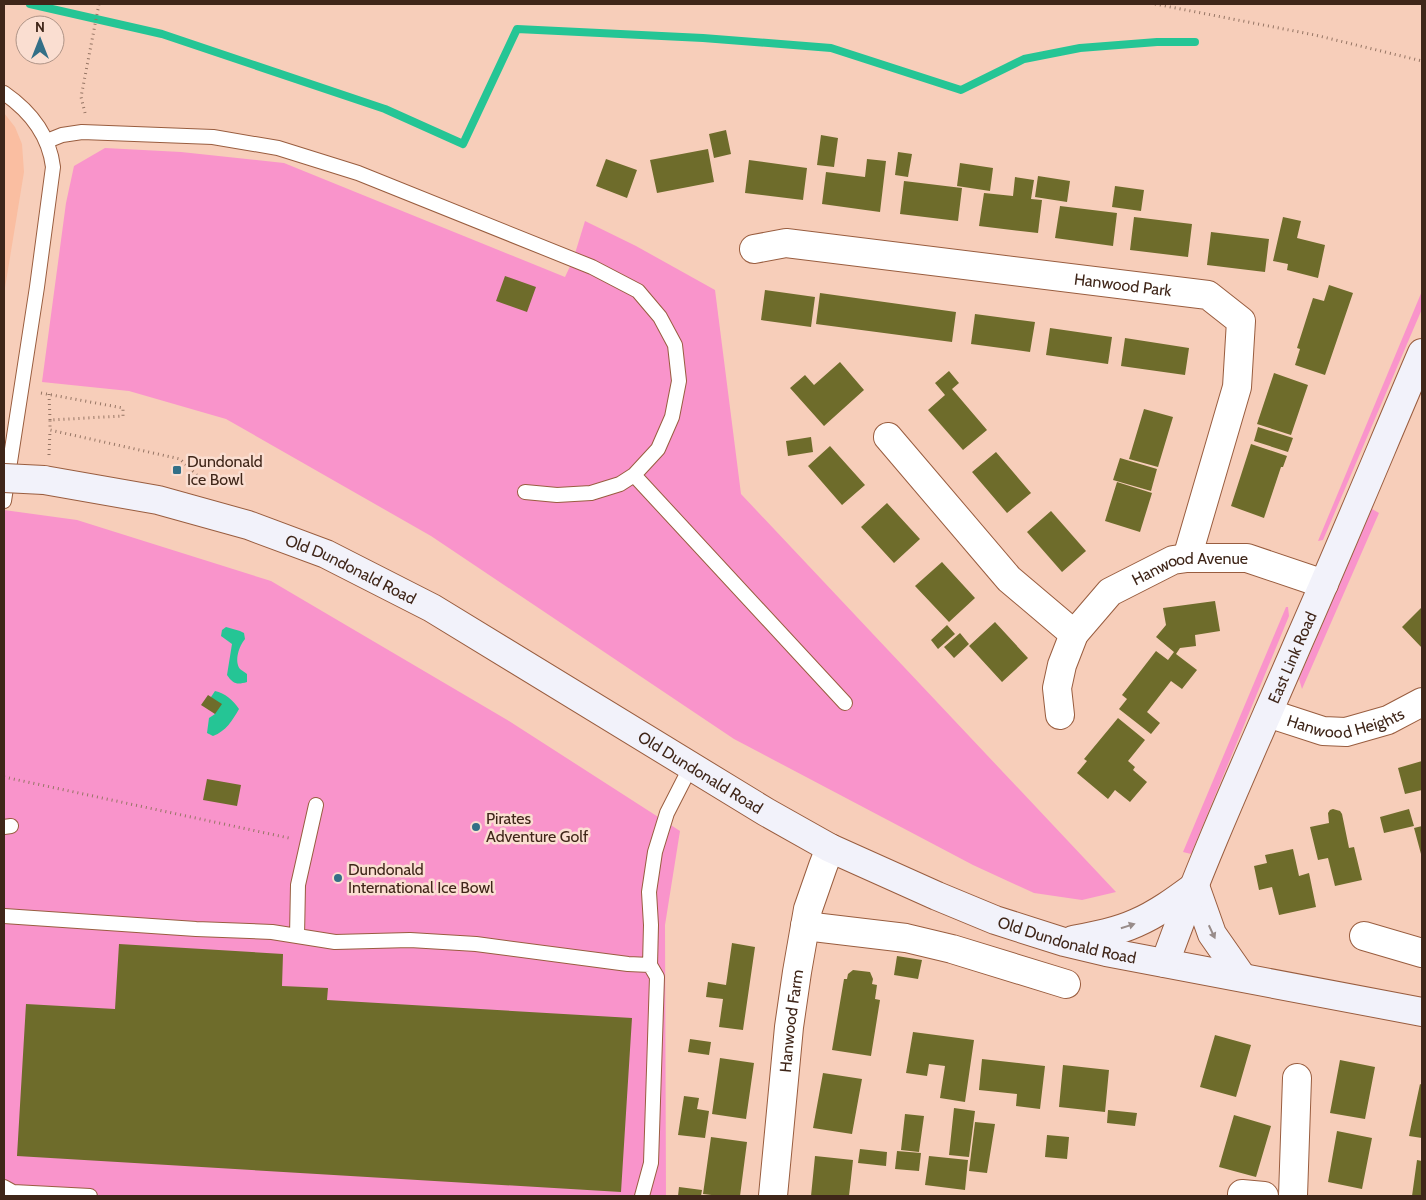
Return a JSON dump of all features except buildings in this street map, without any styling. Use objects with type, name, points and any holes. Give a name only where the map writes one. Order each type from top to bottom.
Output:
[{"type":"street","name":"Hanwood Park","points":[[754,249],[786,242],[1208,295],[1241,321],[1237,387],[1187,558]]},
{"type":"street","name":"East Link Road","points":[[1165,963],[1194,886],[1422,352]]},
{"type":"street","points":[[888,437],[1009,579],[1074,634]]},
{"type":"street","name":"Old Dundonald Road","points":[[4,478],[44,480],[158,500],[248,525],[326,554],[432,608],[691,766],[830,848],[995,920],[1064,942],[1106,952],[1422,1012]]},
{"type":"street","name":"Hanwood Avenue","points":[[1060,715],[1057,688],[1062,665],[1074,634],[1110,592],[1173,560],[1187,558],[1247,558],[1324,584]]},
{"type":"street","name":"Hanwood Heights","points":[[1268,713],[1323,731],[1346,732],[1388,720],[1422,702]]},
{"type":"street","name":"Hanwood Farm","points":[[772,1196],[789,1027],[805,926],[808,909],[830,848]]},
{"type":"street","points":[[1064,942],[1098,936],[1136,923],[1168,905],[1194,886],[1212,934],[1242,977]]},
{"type":"street","points":[[805,926],[906,938],[952,949],[1066,984]]},
{"type":"street","points":[[1364,936],[1422,953]]},
{"type":"street","points":[[1293,1196],[1297,1078]]},
{"type":"lane","points":[[4,92],[35,122],[47,141],[53,166],[4,501]]},
{"type":"lane","points":[[47,141],[62,135],[82,132],[213,137],[278,148],[358,173],[592,267],[638,291],[660,317],[675,345],[679,381],[672,417],[658,449],[634,474],[620,484],[591,493],[557,495],[525,492]]},
{"type":"lane","points":[[634,474],[845,704]]},
{"type":"lane","points":[[642,1196],[651,1163],[657,977],[650,965],[649,892],[655,852],[667,813],[691,766]]},
{"type":"lane","points":[[297,936],[298,885],[316,804]]},
{"type":"lane","points":[[4,916],[196,929],[272,932],[335,942],[410,940],[476,944],[628,964],[650,965]]},
{"type":"lane","points":[[4,1187],[12,1192],[90,1196]]},
{"type":"path","points":[[81,97],[99,4]]},
{"type":"path","points":[[1155,4],[1315,35],[1422,61]]},
{"type":"path","points":[[21,389],[123,408],[123,416],[50,420]]},
{"type":"path","points":[[49,394],[50,430],[180,459],[207,486]]},
{"type":"path","points":[[4,777],[308,841]]},
{"type":"shaded area","points":[[4,113],[15,127],[22,144],[24,172],[4,294]]},
{"type":"shaded area","points":[[105,148],[181,152],[284,163],[565,277],[573,260],[585,221],[636,246],[715,290],[741,494],[1116,892],[1082,900],[1034,893],[973,865],[734,739],[431,536],[226,419],[129,391],[42,382],[66,203],[74,166]]},
{"type":"shaded area","points":[[1422,291],[1422,309],[1323,540],[1318,541]]},
{"type":"shaded area","points":[[1372,509],[1379,513],[1302,689],[1299,679]]},
{"type":"shaded area","name":"Dundonald International Ice Bowl","points":[[4,510],[77,520],[271,581],[509,721],[680,831],[665,925],[666,1196],[4,1196]]},
{"type":"shaded area","points":[[1286,607],[1288,607],[1289,616],[1191,854],[1183,852]]},
{"type":"shaded area","points":[[226,627],[244,633],[245,639],[239,649],[237,662],[240,669],[247,674],[247,682],[235,683],[227,675],[232,644],[221,636],[222,630]]},
{"type":"shaded area","points":[[215,691],[228,697],[239,709],[225,728],[213,736],[207,733],[209,718],[215,714],[211,697]]},
{"type":"waterway","points":[[30,4],[162,34],[385,109],[463,144],[517,29],[703,38],[831,48],[961,90],[1024,59],[1080,48],[1157,42],[1195,42]]},
{"type":"place","name":"Dundonald Ice Bowl","points":[[177,470]]},
{"type":"place","name":"Pirates Adventure Golf","points":[[476,827]]},
{"type":"place","name":"Dundonald International Ice Bowl","points":[[338,878]]}]
